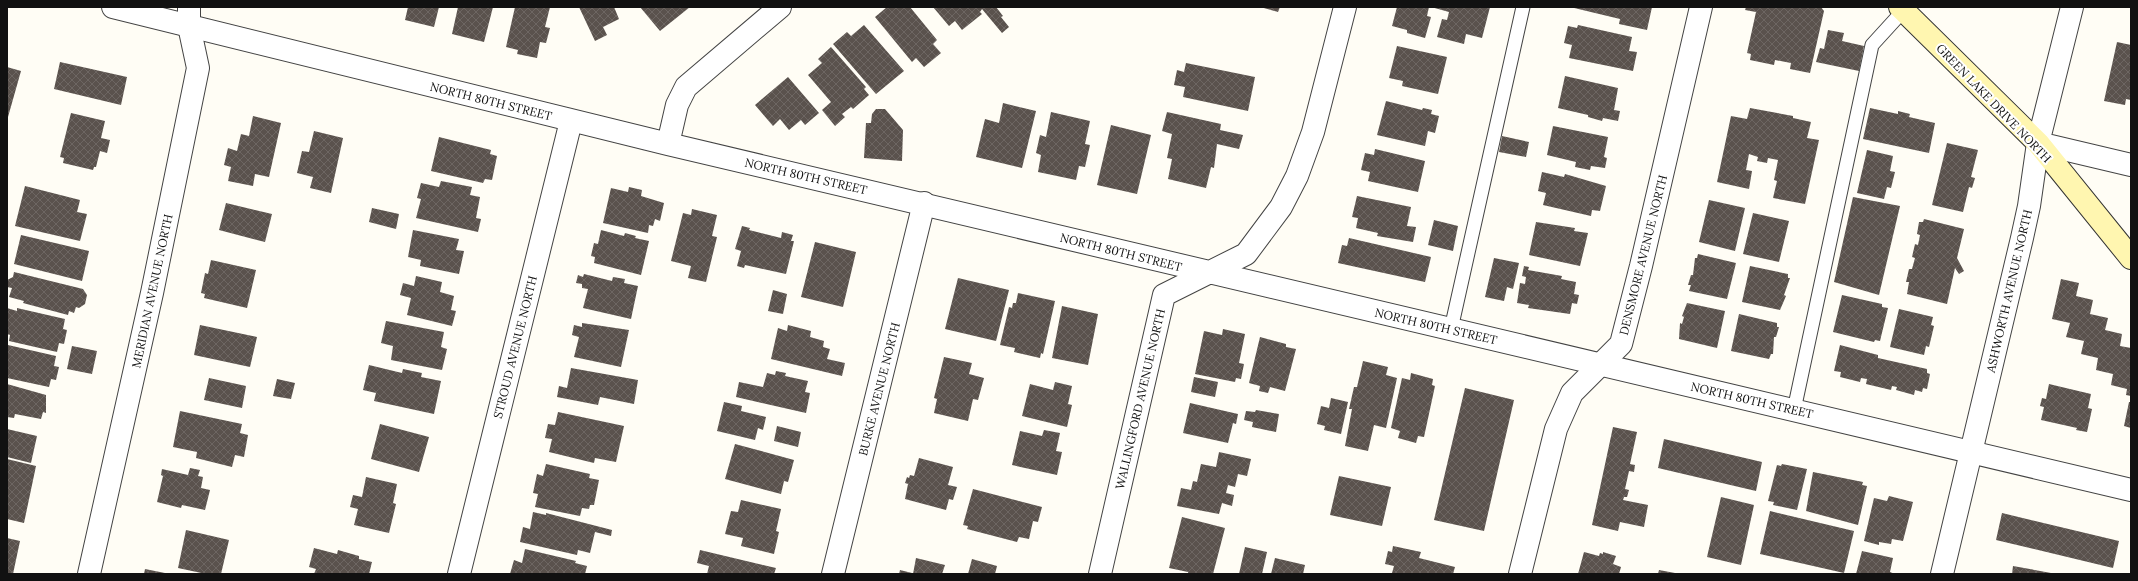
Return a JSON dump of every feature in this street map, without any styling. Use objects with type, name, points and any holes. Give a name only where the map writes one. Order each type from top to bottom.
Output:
[{"type":"main road","name":"GREEN LAKE DRIVE NORTH","points":[[1902,9],[2038,144],[2131,258]]},
{"type":"street","name":"NORTH 80TH STREET","points":[[112,7],[189,17],[571,121],[924,203],[1207,273],[1451,329],[2131,490]]},
{"type":"street","points":[[668,144],[677,105],[686,87],[780,7]]},
{"type":"street","name":"WALLINGFORD AVENUE NORTH","points":[[1100,574],[1164,295],[1246,254],[1281,207],[1297,176],[1313,132],[1345,7]]},
{"type":"street","name":"DENSMORE AVENUE NORTH","points":[[1520,574],[1556,429],[1572,394],[1621,344],[1641,266],[1701,7]]},
{"type":"street","name":"ASHWORTH AVENUE NORTH","points":[[1942,574],[1969,452],[2022,238],[2029,206],[2038,144],[2072,7]]},
{"type":"street","name":"MERIDIAN AVENUE NORTH","points":[[89,574],[152,293],[197,74],[198,68],[189,17]]},
{"type":"street","name":"STROUD AVENUE NORTH","points":[[459,574],[571,121]]},
{"type":"street","points":[[2038,144],[2131,165]]},
{"type":"street","name":"BURKE AVENUE NORTH","points":[[833,574],[924,203]]},
{"type":"lane","points":[[1451,329],[1523,7]]},
{"type":"lane","points":[[1794,410],[1872,45],[1902,9]]},
{"type":"building","points":[[408,7],[439,7],[434,27],[405,20]]},
{"type":"building","points":[[458,7],[493,7],[484,42],[452,34]]},
{"type":"building","points":[[515,7],[550,7],[545,27],[550,28],[546,43],[540,42],[537,58],[517,54],[518,50],[506,47]]},
{"type":"building","points":[[579,7],[614,7],[619,19],[603,27],[607,35],[595,41]]},
{"type":"building","points":[[640,7],[690,7],[660,31]]},
{"type":"building","points":[[887,7],[910,7],[937,40],[933,44],[941,53],[924,67],[916,58],[912,62],[875,17]]},
{"type":"building","points":[[933,7],[996,7],[1003,16],[1001,17],[1009,27],[1002,33],[982,9],[980,12],[982,14],[962,30],[955,21],[949,26]]},
{"type":"building","points":[[1260,7],[1280,7],[1278,12]]},
{"type":"building","points":[[1397,7],[1429,7],[1427,16],[1431,17],[1425,38],[1407,33],[1407,30],[1392,26]]},
{"type":"building","points":[[1431,7],[1490,7],[1482,38],[1466,34],[1464,44],[1437,37],[1442,19],[1447,20],[1449,12]]},
{"type":"building","points":[[1570,7],[1652,7],[1647,30],[1619,24],[1620,19]]},
{"type":"building","points":[[1746,7],[1821,7],[1824,11],[1810,73],[1790,69],[1791,63],[1775,60],[1774,65],[1750,60],[1751,54],[1747,53],[1756,12],[1745,10]]},
{"type":"building","points":[[864,25],[904,71],[876,94],[833,44],[847,32],[851,36]]},
{"type":"building","points":[[1578,25],[1632,37],[1629,51],[1637,52],[1633,71],[1569,58],[1572,45],[1564,43],[1568,26],[1577,28]]},
{"type":"building","points":[[1828,30],[1844,33],[1842,41],[1864,46],[1859,71],[1816,62],[1820,48],[1824,49]]},
{"type":"building","points":[[2117,42],[2131,45],[2131,100],[2126,99],[2125,105],[2104,101]]},
{"type":"building","points":[[1397,46],[1447,57],[1438,94],[1402,86],[1403,81],[1389,78]]},
{"type":"building","points":[[831,47],[866,87],[864,89],[869,95],[853,109],[851,107],[842,114],[845,117],[835,126],[822,110],[831,102],[808,75],[822,63],[818,59]]},
{"type":"building","points":[[60,62],[127,77],[121,105],[54,89]]},
{"type":"building","points":[[1186,63],[1255,77],[1248,111],[1183,97],[1185,87],[1174,85],[1177,70],[1184,72]]},
{"type":"building","points":[[7,67],[21,71],[8,117],[7,116]]},
{"type":"building","points":[[1565,76],[1618,88],[1614,110],[1620,111],[1618,121],[1603,118],[1602,121],[1588,117],[1588,115],[1558,108]]},
{"type":"building","points":[[788,77],[819,113],[805,125],[801,120],[789,130],[780,119],[773,126],[755,105]]},
{"type":"building","points":[[1386,101],[1422,110],[1423,108],[1432,110],[1431,114],[1439,116],[1435,133],[1428,131],[1425,146],[1377,135]]},
{"type":"building","points":[[1003,103],[1036,111],[1022,168],[976,157],[985,119],[999,123]]},
{"type":"building","points":[[1750,108],[1793,116],[1793,118],[1811,122],[1807,138],[1819,140],[1805,204],[1773,198],[1777,181],[1774,180],[1778,160],[1768,158],[1767,163],[1757,161],[1758,157],[1749,154],[1746,170],[1752,171],[1749,189],[1717,182],[1731,116],[1747,119]]},
{"type":"building","points":[[1870,108],[1898,114],[1898,111],[1910,114],[1909,117],[1935,123],[1929,153],[1863,139]]},
{"type":"building","points":[[876,109],[885,109],[903,130],[902,161],[864,158],[866,123],[871,123],[872,114]]},
{"type":"building","points":[[1051,112],[1090,121],[1085,144],[1090,145],[1085,167],[1079,166],[1076,180],[1038,172],[1041,155],[1036,153],[1040,135],[1046,137]]},
{"type":"building","points":[[1167,112],[1221,124],[1220,130],[1243,135],[1239,149],[1217,144],[1214,168],[1211,167],[1206,188],[1168,179],[1172,159],[1167,158],[1172,134],[1162,131]]},
{"type":"building","points":[[71,113],[105,121],[101,138],[110,140],[107,153],[100,151],[96,167],[94,167],[93,170],[63,163],[64,158],[60,157]]},
{"type":"building","points":[[253,116],[281,123],[269,177],[255,174],[253,186],[228,181],[231,167],[224,165],[228,148],[237,151],[241,134],[249,136]]},
{"type":"building","points":[[1111,125],[1151,135],[1137,194],[1097,185]]},
{"type":"building","points":[[1553,126],[1608,137],[1604,157],[1607,158],[1605,168],[1591,166],[1590,170],[1575,167],[1576,162],[1547,155]]},
{"type":"building","points":[[314,131],[343,138],[331,193],[310,188],[313,177],[297,173],[302,151],[309,152]]},
{"type":"building","points":[[1502,136],[1529,142],[1526,157],[1499,152]]},
{"type":"building","points":[[439,137],[491,150],[490,154],[497,156],[492,180],[485,179],[483,183],[431,171]]},
{"type":"building","points":[[1947,143],[1978,150],[1971,177],[1975,178],[1972,188],[1969,187],[1963,212],[1932,205]]},
{"type":"building","points":[[1375,149],[1425,161],[1418,192],[1368,181],[1370,172],[1361,170],[1365,153],[1374,155]]},
{"type":"building","points":[[1867,150],[1893,156],[1890,171],[1895,172],[1891,188],[1887,187],[1884,199],[1857,193]]},
{"type":"building","points":[[1542,172],[1564,177],[1565,174],[1606,186],[1600,211],[1592,210],[1591,216],[1543,205],[1546,193],[1538,191]]},
{"type":"building","points":[[441,181],[472,187],[470,195],[480,197],[476,218],[481,219],[478,232],[416,218],[421,199],[417,198],[421,183],[439,187]]},
{"type":"building","points":[[25,186],[80,200],[77,212],[87,214],[80,241],[15,226]]},
{"type":"building","points":[[629,187],[642,190],[641,196],[664,203],[660,221],[655,219],[653,226],[649,225],[648,233],[603,223],[611,188],[628,192]]},
{"type":"building","points":[[1357,196],[1411,207],[1407,226],[1416,227],[1413,242],[1377,236],[1378,233],[1356,228],[1358,218],[1352,217]]},
{"type":"building","points":[[1853,197],[1900,206],[1879,295],[1834,282]]},
{"type":"building","points":[[1709,200],[1745,208],[1735,251],[1699,242]]},
{"type":"building","points":[[226,203],[272,214],[265,242],[219,230]]},
{"type":"building","points":[[372,208],[399,214],[396,229],[369,222]]},
{"type":"building","points":[[692,209],[717,215],[712,236],[717,237],[706,282],[688,278],[691,266],[671,261],[683,213],[691,215]]},
{"type":"building","points":[[1753,213],[1789,221],[1779,262],[1743,254]]},
{"type":"building","points":[[1924,219],[1964,229],[1957,258],[1964,271],[1959,274],[1955,268],[1947,304],[1907,294],[1909,282],[1906,282],[1909,269],[1912,269],[1915,258],[1912,257],[1915,244],[1918,245],[1920,235],[1917,234],[1919,222],[1923,222]]},
{"type":"building","points":[[1434,220],[1458,226],[1453,251],[1428,245]]},
{"type":"building","points":[[1536,222],[1575,228],[1574,231],[1588,233],[1580,266],[1529,255]]},
{"type":"building","points":[[742,226],[750,228],[749,230],[781,238],[782,232],[793,235],[791,241],[794,241],[786,274],[745,265],[744,268],[737,266],[741,251],[735,249]]},
{"type":"building","points":[[413,230],[459,239],[456,250],[464,251],[459,274],[420,266],[421,260],[408,257]]},
{"type":"building","points":[[601,230],[624,236],[625,233],[636,236],[635,238],[649,241],[641,275],[594,263],[595,257],[591,256],[594,243],[598,244]]},
{"type":"building","points":[[21,235],[89,251],[82,281],[14,264]]},
{"type":"building","points":[[1349,238],[1431,257],[1425,282],[1338,263],[1342,245],[1347,246]]},
{"type":"building","points":[[815,242],[856,252],[843,307],[801,297]]},
{"type":"building","points":[[1698,254],[1736,263],[1727,299],[1689,291],[1691,285],[1688,285],[1691,275],[1693,275],[1695,258],[1697,258]]},
{"type":"building","points":[[1494,258],[1519,263],[1513,289],[1507,287],[1504,301],[1485,297]]},
{"type":"building","points":[[211,260],[256,270],[247,308],[204,298],[205,294],[201,293],[205,273],[208,274]]},
{"type":"building","points":[[1524,266],[1529,267],[1528,270],[1562,276],[1561,279],[1576,282],[1574,294],[1579,295],[1577,304],[1572,303],[1570,314],[1528,308],[1529,305],[1517,303],[1520,283],[1525,284],[1526,277],[1522,276]]},
{"type":"building","points":[[1750,266],[1788,274],[1788,278],[1790,278],[1784,295],[1786,296],[1780,310],[1742,302]]},
{"type":"building","points":[[14,272],[83,289],[87,295],[85,304],[79,308],[76,307],[74,313],[69,311],[68,315],[23,303],[24,301],[9,297],[12,288],[7,287],[7,280],[13,277]]},
{"type":"building","points":[[584,274],[612,281],[613,277],[625,279],[624,283],[638,286],[631,319],[583,308],[588,289],[582,288],[582,284],[576,283],[578,275],[583,277]]},
{"type":"building","points":[[416,276],[442,282],[440,292],[454,296],[451,310],[456,311],[452,326],[407,315],[411,298],[400,295],[403,283],[414,286]]},
{"type":"building","points":[[958,278],[1009,290],[996,341],[945,329]]},
{"type":"building","points":[[2061,279],[2079,283],[2076,296],[2093,300],[2090,314],[2108,318],[2105,330],[2122,334],[2120,346],[2131,348],[2131,396],[2126,395],[2127,389],[2111,385],[2113,374],[2096,370],[2098,358],[2081,354],[2084,341],[2066,337],[2070,323],[2052,319]]},
{"type":"building","points":[[773,290],[787,294],[783,314],[768,311]]},
{"type":"building","points":[[1018,293],[1055,301],[1043,354],[1041,353],[1040,358],[1014,352],[1015,348],[1000,345],[1009,307],[1012,308],[1013,303],[1016,303]]},
{"type":"building","points":[[1842,295],[1882,304],[1882,307],[1888,308],[1880,341],[1875,340],[1874,342],[1833,332]]},
{"type":"building","points":[[1687,303],[1725,311],[1717,348],[1679,339],[1680,323],[1682,324],[1684,317],[1682,316]]},
{"type":"building","points":[[1062,306],[1098,314],[1088,365],[1052,358]]},
{"type":"building","points":[[7,308],[17,311],[17,308],[65,319],[63,329],[67,330],[64,344],[59,343],[57,352],[9,341],[10,335],[7,334]]},
{"type":"building","points":[[1899,309],[1933,317],[1931,325],[1934,326],[1929,347],[1926,346],[1924,355],[1890,347]]},
{"type":"building","points":[[1739,314],[1777,323],[1777,327],[1779,327],[1776,337],[1774,337],[1773,354],[1771,354],[1769,359],[1731,351]]},
{"type":"building","points":[[386,321],[444,332],[441,347],[447,349],[442,370],[391,360],[393,346],[381,343]]},
{"type":"building","points":[[582,323],[629,330],[621,367],[574,357],[579,337],[572,335],[574,325],[582,327]]},
{"type":"building","points":[[200,325],[257,337],[250,367],[194,355]]},
{"type":"building","points":[[788,325],[811,331],[810,337],[824,341],[823,347],[830,349],[827,359],[845,363],[842,376],[771,359],[778,328],[787,331]]},
{"type":"building","points":[[1223,329],[1245,334],[1239,363],[1244,364],[1241,379],[1236,378],[1235,382],[1195,374],[1204,331],[1222,335]]},
{"type":"building","points":[[1260,337],[1286,344],[1286,347],[1296,349],[1285,391],[1270,387],[1268,393],[1259,391],[1260,386],[1249,383]]},
{"type":"building","points":[[8,345],[56,356],[54,366],[59,367],[56,380],[51,379],[49,387],[7,378]]},
{"type":"building","points":[[1840,345],[1878,355],[1878,358],[1927,369],[1927,373],[1930,374],[1927,389],[1923,388],[1922,392],[1915,390],[1914,395],[1896,390],[1897,387],[1892,386],[1891,390],[1866,384],[1867,379],[1861,378],[1860,382],[1840,377],[1841,372],[1834,371]]},
{"type":"building","points":[[72,346],[97,351],[92,374],[67,369]]},
{"type":"building","points":[[944,357],[972,363],[969,374],[984,378],[978,400],[973,399],[968,421],[934,413],[937,399],[934,398]]},
{"type":"building","points":[[1363,361],[1388,367],[1386,375],[1397,378],[1386,428],[1374,425],[1368,451],[1345,446],[1352,409],[1349,409],[1354,387],[1357,387]]},
{"type":"building","points":[[369,365],[402,373],[403,369],[422,373],[421,377],[441,381],[434,414],[374,401],[376,393],[363,390]]},
{"type":"building","points":[[571,368],[638,380],[634,404],[600,397],[598,405],[557,397],[559,386],[567,388]]},
{"type":"building","points":[[776,371],[786,373],[785,376],[808,381],[805,392],[810,393],[806,413],[736,397],[739,382],[763,387],[767,373],[775,375]]},
{"type":"building","points":[[1411,373],[1433,379],[1432,385],[1435,386],[1424,437],[1418,436],[1416,443],[1398,438],[1400,431],[1391,428],[1402,378],[1410,380]]},
{"type":"building","points":[[1194,377],[1218,382],[1215,397],[1191,392]]},
{"type":"building","points":[[209,378],[246,386],[242,408],[204,400]]},
{"type":"building","points":[[277,379],[295,383],[291,399],[273,396]]},
{"type":"building","points":[[1055,382],[1072,386],[1068,404],[1072,405],[1067,427],[1022,416],[1030,384],[1053,390]]},
{"type":"building","points":[[7,384],[46,395],[46,413],[43,412],[41,419],[15,414],[14,418],[7,417]]},
{"type":"building","points":[[2049,384],[2091,394],[2088,408],[2092,409],[2087,432],[2076,430],[2077,428],[2041,420],[2044,407],[2040,406],[2042,398],[2046,399]]},
{"type":"building","points":[[1465,388],[1514,400],[1484,531],[1434,520]]},
{"type":"building","points":[[1331,398],[1348,402],[1341,434],[1324,430],[1325,426],[1317,424],[1321,406],[1329,408]]},
{"type":"building","points":[[724,402],[742,406],[741,411],[766,417],[763,430],[758,428],[755,440],[717,431]]},
{"type":"building","points":[[2129,402],[2131,402],[2131,428],[2124,426]]},
{"type":"building","points":[[1190,403],[1238,414],[1236,424],[1233,423],[1228,443],[1183,433]]},
{"type":"building","points":[[1256,410],[1279,414],[1276,432],[1252,427],[1253,422],[1244,420],[1246,411],[1255,412]]},
{"type":"building","points":[[180,411],[242,424],[240,433],[248,435],[244,457],[235,455],[232,467],[196,458],[197,452],[173,447]]},
{"type":"building","points":[[558,412],[624,426],[616,462],[595,458],[594,463],[549,452],[552,439],[545,438],[548,424],[555,425]]},
{"type":"building","points":[[380,424],[429,437],[419,472],[371,459]]},
{"type":"building","points":[[777,426],[801,432],[798,447],[774,441]]},
{"type":"building","points":[[1613,427],[1637,432],[1630,464],[1635,465],[1634,472],[1629,471],[1625,489],[1629,490],[1627,497],[1624,497],[1623,500],[1648,505],[1644,527],[1620,522],[1618,531],[1592,525]]},
{"type":"building","points":[[7,429],[37,436],[31,463],[7,457]]},
{"type":"building","points":[[1044,430],[1060,433],[1056,451],[1062,452],[1057,475],[1012,465],[1020,431],[1042,436]]},
{"type":"building","points":[[1664,439],[1762,462],[1756,491],[1658,468]]},
{"type":"building","points":[[735,444],[794,460],[788,482],[784,481],[781,494],[725,479]]},
{"type":"building","points":[[1219,452],[1251,459],[1247,476],[1238,474],[1235,487],[1228,485],[1226,493],[1234,495],[1232,506],[1222,503],[1219,514],[1177,506],[1181,488],[1191,490],[1193,481],[1197,482],[1201,464],[1216,467]]},
{"type":"building","points":[[919,458],[953,467],[948,485],[957,487],[953,500],[949,499],[946,510],[905,499],[908,484],[905,483],[907,477],[909,478],[910,475],[914,476]]},
{"type":"building","points":[[7,459],[36,466],[24,523],[7,519]]},
{"type":"building","points":[[546,464],[590,474],[589,478],[599,480],[594,505],[590,505],[589,509],[582,508],[580,516],[535,507],[538,494],[533,493],[537,474],[543,476]]},
{"type":"building","points":[[1782,464],[1807,469],[1797,510],[1773,505],[1774,502],[1768,501],[1777,465],[1781,466]]},
{"type":"building","points":[[190,468],[200,470],[198,476],[203,477],[201,488],[210,490],[205,510],[182,505],[181,508],[157,502],[163,476],[161,475],[162,469],[188,475]]},
{"type":"building","points":[[1813,472],[1863,482],[1862,485],[1867,486],[1858,525],[1806,511]]},
{"type":"building","points":[[1339,476],[1391,487],[1382,526],[1330,515]]},
{"type":"building","points":[[366,477],[397,484],[393,503],[396,504],[389,533],[354,525],[358,509],[350,507],[353,495],[362,497]]},
{"type":"building","points":[[973,489],[1042,507],[1038,522],[1033,521],[1029,539],[1019,537],[1017,542],[967,529],[968,526],[963,525]]},
{"type":"building","points":[[1889,496],[1913,502],[1903,541],[1892,539],[1891,544],[1879,542],[1879,545],[1864,541],[1874,498],[1887,501]]},
{"type":"building","points":[[1721,497],[1754,505],[1741,565],[1707,557]]},
{"type":"building","points":[[741,500],[781,509],[776,531],[779,532],[774,554],[741,546],[743,538],[725,534],[731,511],[738,512]]},
{"type":"building","points":[[1770,511],[1854,531],[1844,573],[1760,554]]},
{"type":"building","points":[[533,512],[546,515],[546,513],[612,530],[611,536],[595,532],[590,553],[578,550],[577,555],[520,542],[523,527],[530,529]]},
{"type":"building","points":[[2002,513],[2119,541],[2113,568],[1996,540]]},
{"type":"building","points":[[1182,517],[1225,528],[1213,574],[1188,574],[1188,572],[1169,568]]},
{"type":"building","points":[[186,530],[229,540],[221,574],[206,574],[178,568]]},
{"type":"building","points":[[7,538],[20,541],[13,574],[7,574]]},
{"type":"building","points":[[1393,546],[1421,552],[1419,558],[1455,567],[1453,574],[1392,573],[1394,566],[1385,564],[1388,551],[1392,552]]},
{"type":"building","points":[[1245,547],[1267,552],[1262,574],[1239,574]]},
{"type":"building","points":[[314,548],[337,554],[338,550],[359,556],[359,559],[372,562],[369,574],[314,574],[316,569],[309,567]]},
{"type":"building","points":[[525,549],[576,561],[575,563],[587,566],[585,574],[510,574],[514,560],[522,563]]},
{"type":"building","points":[[700,550],[776,568],[774,574],[707,574],[709,566],[697,563]]},
{"type":"building","points":[[1862,551],[1893,558],[1890,572],[1895,574],[1856,574]]},
{"type":"building","points":[[1584,552],[1599,556],[1600,553],[1603,554],[1603,552],[1616,556],[1613,564],[1621,567],[1619,574],[1578,574]]},
{"type":"building","points":[[916,558],[945,565],[942,574],[913,574]]},
{"type":"building","points":[[1275,558],[1305,565],[1303,574],[1271,574]]},
{"type":"building","points":[[972,559],[997,566],[995,574],[968,574]]},
{"type":"building","points":[[2013,566],[2051,573],[2051,574],[2012,574]]},
{"type":"building","points":[[145,569],[165,573],[165,574],[144,574]]},
{"type":"building","points":[[900,570],[912,573],[912,574],[899,574]]},
{"type":"building","points":[[1659,570],[1675,573],[1658,574]]}]
